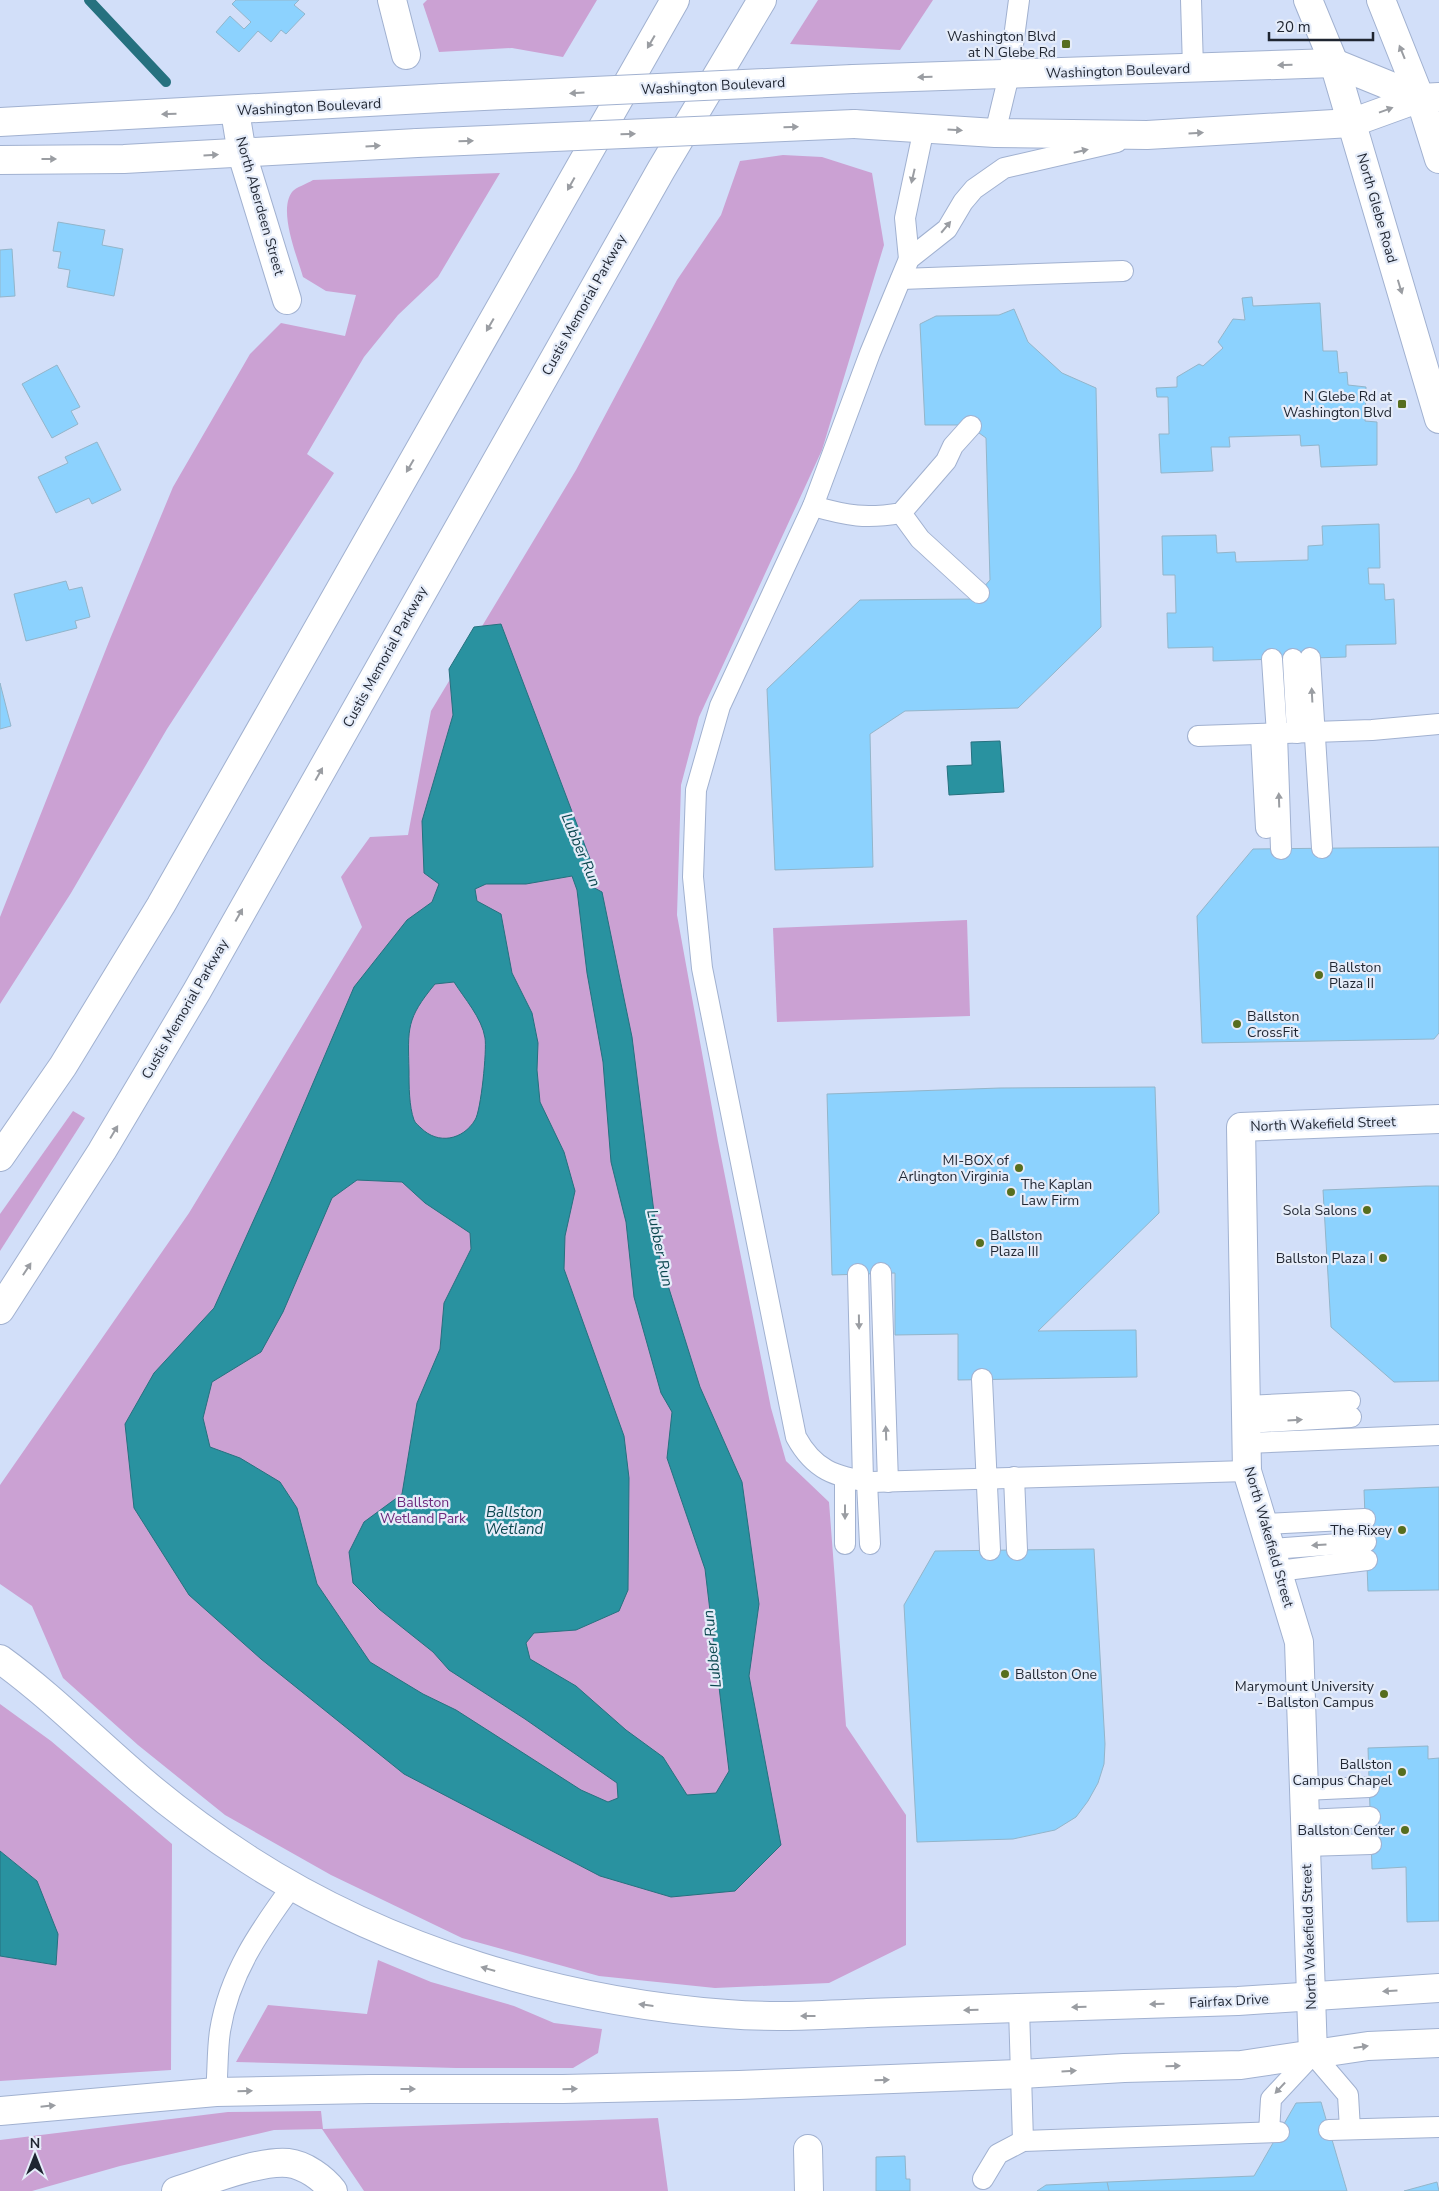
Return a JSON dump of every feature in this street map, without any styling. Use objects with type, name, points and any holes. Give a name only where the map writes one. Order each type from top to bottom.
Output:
[{"type":"main road","points":[[392,0],[406,55]]},
{"type":"main road","points":[[0,1157],[63,1066],[161,905],[676,0]]},
{"type":"main road","name":"Custis Memorial Parkway","points":[[0,1310],[102,1151],[197,991],[661,170],[762,0]]},
{"type":"main road","name":"North Glebe Road","points":[[1308,0],[1334,63],[1439,419]]},
{"type":"main road","points":[[1381,0],[1429,98],[1439,159]]},
{"type":"main road","name":"Washington Boulevard","points":[[0,122],[235,111],[442,98],[853,79],[1334,63],[1429,98]]},
{"type":"main road","points":[[0,160],[124,159],[417,143],[854,124],[995,133],[1147,135],[1351,123],[1429,98]]},
{"type":"main road","name":"North Aberdeen Street","points":[[235,111],[242,154],[287,300]]},
{"type":"main road","name":"North Wakefield Street","points":[[1313,2054],[1299,1642],[1247,1471],[1241,1127],[1439,1119]]},
{"type":"main road","name":"Fairfax Drive","points":[[0,1659],[28,1680],[170,1804],[251,1861],[293,1885],[386,1931],[481,1967],[581,1994],[633,2004],[729,2014],[778,2016],[1229,2002],[1439,1988]]},
{"type":"main road","points":[[0,2111],[216,2092],[758,2085],[1124,2068],[1241,2065],[1368,2046],[1439,2043]]},
{"type":"main road","points":[[808,2149],[809,2191]]},
{"type":"main road","points":[[176,2191],[258,2166],[288,2163],[311,2171],[333,2191]]},
{"type":"lane","points":[[995,133],[1009,75],[1019,0]]},
{"type":"lane","points":[[1191,0],[1193,68]]},
{"type":"lane","points":[[924,128],[905,218],[909,259],[870,353],[814,506],[720,706],[696,790],[693,877],[702,968],[796,1437],[806,1454],[831,1474],[858,1481],[888,1482],[1247,1471]]},
{"type":"lane","points":[[909,259],[947,229],[974,189],[1004,168],[1147,135]]},
{"type":"lane","points":[[901,279],[1122,271]]},
{"type":"lane","points":[[814,506],[843,515],[872,518],[901,513],[946,461],[960,455],[975,430]]},
{"type":"lane","points":[[901,513],[920,539],[979,593]]},
{"type":"lane","points":[[1301,658],[1306,733],[1322,848]]},
{"type":"lane","points":[[1272,659],[1269,734],[1274,849]]},
{"type":"lane","points":[[1198,736],[1306,733],[1439,724]]},
{"type":"lane","points":[[881,1273],[888,1482]]},
{"type":"lane","points":[[858,1274],[858,1481],[870,1544]]},
{"type":"lane","points":[[982,1379],[990,1550]]},
{"type":"lane","points":[[1246,1424],[1350,1409]]},
{"type":"lane","points":[[1246,1424],[1439,1436]]},
{"type":"lane","points":[[1014,1477],[1017,1550]]},
{"type":"lane","points":[[845,1544],[858,1481]]},
{"type":"lane","points":[[1271,1548],[1365,1519]]},
{"type":"lane","points":[[1271,1548],[1367,1551]]},
{"type":"lane","points":[[1304,1790],[1369,1787]]},
{"type":"lane","points":[[1305,1833],[1370,1817]]},
{"type":"lane","points":[[1305,1833],[1371,1844]]},
{"type":"lane","points":[[216,2092],[220,2031],[231,1987],[245,1954],[293,1885]]},
{"type":"lane","points":[[1019,2008],[1023,2141]]},
{"type":"lane","points":[[983,2179],[998,2154],[1023,2141],[1274,2132],[1271,2099],[1313,2054],[1348,2095],[1350,2129]]},
{"type":"lane","points":[[1329,2130],[1439,2127]]},
{"type":"green space","points":[[427,0],[597,0],[563,57],[512,48],[439,52],[423,4]]},
{"type":"green space","points":[[818,0],[933,0],[900,50],[790,44]]},
{"type":"green space","name":"Ballston Wetland Park","points":[[783,155],[822,157],[872,173],[884,245],[822,450],[699,717],[681,785],[677,915],[718,1141],[771,1408],[786,1461],[829,1502],[846,1726],[906,1815],[906,1945],[829,1983],[715,1988],[599,1976],[462,1938],[331,1875],[225,1815],[138,1745],[63,1678],[32,1606],[0,1584],[0,1485],[189,1213],[362,927],[341,877],[370,837],[408,835],[431,711],[576,470],[677,280],[721,215],[740,161]]},
{"type":"green space","points":[[500,173],[438,277],[398,315],[364,357],[307,454],[334,473],[167,729],[71,893],[0,1004],[0,917],[110,639],[173,487],[250,354],[281,323],[345,336],[356,295],[326,291],[303,277],[288,222],[288,200],[292,192],[313,180]]},
{"type":"green space","points":[[967,920],[970,1016],[777,1022],[773,928]]},
{"type":"green space","points":[[73,1111],[85,1118],[0,1251],[0,1214]]},
{"type":"green space","points":[[0,1704],[51,1741],[172,1844],[171,2070],[0,2081],[0,1956],[56,1965],[37,1881],[0,1851]]},
{"type":"green space","points":[[378,1960],[431,1982],[514,2006],[554,2023],[602,2029],[598,2053],[573,2068],[456,2068],[236,2062],[268,2005],[367,2014]]},
{"type":"green space","points":[[321,2111],[323,2129],[658,2118],[668,2191],[364,2191],[322,2129],[274,2130],[120,2166],[32,2191],[0,2191],[0,2140],[228,2112]]},
{"type":"water","name":"Ballston Wetland","points":[[501,624],[590,859],[585,872],[589,885],[602,892],[632,1037],[660,1260],[700,1387],[742,1482],[759,1604],[749,1676],[781,1845],[735,1891],[671,1897],[600,1876],[404,1774],[261,1659],[189,1595],[134,1508],[125,1424],[154,1373],[214,1308],[270,1184],[354,987],[407,920],[432,902],[439,884],[424,873],[422,821],[453,715],[449,669],[474,627]],"holes":[[[572,876],[577,890],[587,973],[603,1062],[611,1162],[626,1222],[634,1297],[661,1393],[672,1412],[667,1458],[705,1569],[729,1771],[716,1793],[687,1795],[663,1757],[626,1730],[576,1686],[530,1659],[526,1643],[534,1633],[576,1630],[619,1611],[628,1590],[629,1478],[624,1436],[564,1269],[565,1236],[575,1191],[564,1152],[540,1102],[537,1070],[538,1043],[532,1013],[512,973],[501,914],[477,901],[475,889],[486,884],[526,884]],[[454,982],[477,1016],[483,1031],[485,1038],[484,1067],[475,1120],[470,1127],[457,1136],[442,1138],[428,1133],[414,1120],[410,1096],[409,1034],[419,1006],[435,984]],[[357,1180],[402,1182],[425,1203],[470,1233],[471,1249],[444,1303],[440,1349],[417,1403],[402,1494],[364,1522],[349,1552],[353,1583],[379,1609],[433,1652],[449,1670],[525,1719],[617,1783],[618,1798],[608,1802],[581,1790],[456,1710],[423,1694],[370,1662],[317,1584],[297,1508],[280,1482],[240,1458],[210,1447],[203,1418],[212,1382],[261,1352],[283,1312],[332,1198]]]},
{"type":"water","points":[[1000,741],[1004,792],[949,795],[947,766],[972,765],[971,742]]},
{"type":"water","points":[[0,1851],[37,1881],[58,1934],[56,1965],[0,1956]]},
{"type":"building","points":[[236,0],[299,0],[294,5],[305,14],[286,34],[281,30],[271,42],[258,31],[239,52],[216,32],[230,16],[244,29],[251,22],[232,4]]},
{"type":"building","points":[[58,222],[105,230],[102,245],[123,249],[114,296],[67,287],[70,270],[58,268],[61,252],[53,251]]},
{"type":"building","points":[[12,249],[15,296],[0,297],[0,250]]},
{"type":"building","points":[[1252,297],[1253,306],[1320,303],[1323,351],[1337,351],[1339,373],[1347,372],[1348,385],[1366,387],[1365,421],[1377,422],[1377,465],[1321,467],[1319,445],[1301,446],[1300,435],[1229,437],[1230,447],[1211,447],[1213,471],[1161,473],[1159,434],[1169,434],[1168,397],[1157,397],[1156,388],[1177,387],[1177,377],[1199,364],[1203,366],[1223,348],[1218,342],[1233,319],[1245,320],[1242,298]]},
{"type":"building","points":[[1014,309],[1028,342],[1062,373],[1096,388],[1101,627],[1018,708],[905,711],[870,734],[873,867],[775,870],[767,689],[860,600],[973,599],[990,580],[986,438],[968,425],[925,425],[920,324],[936,316],[999,315]]},
{"type":"building","points":[[57,365],[80,407],[71,411],[78,424],[52,438],[22,384]]},
{"type":"building","points":[[97,442],[121,490],[92,504],[89,498],[56,513],[38,477],[68,463],[65,457]]},
{"type":"building","points":[[1379,524],[1380,568],[1368,568],[1369,584],[1384,584],[1385,600],[1394,599],[1396,644],[1346,645],[1346,657],[1213,661],[1213,647],[1168,648],[1167,613],[1176,613],[1175,575],[1163,575],[1162,536],[1216,535],[1217,553],[1235,552],[1236,562],[1308,560],[1308,546],[1323,545],[1322,526]]},
{"type":"building","points":[[66,581],[69,590],[82,587],[90,617],[75,621],[77,628],[26,641],[14,594]]},
{"type":"building","points":[[0,683],[11,726],[0,729]]},
{"type":"building","name":"Ballston Plaza II","points":[[1439,847],[1439,1033],[1434,1039],[1202,1043],[1197,916],[1253,849]]},
{"type":"building","name":"Ballston Plaza III","points":[[1155,1087],[1159,1213],[1038,1331],[1136,1330],[1137,1377],[958,1380],[958,1334],[895,1335],[895,1273],[832,1275],[827,1094],[1000,1088]]},
{"type":"building","name":"Ballston Plaza I","points":[[1439,1186],[1439,1381],[1394,1382],[1331,1327],[1323,1190]]},
{"type":"building","name":"The Rixey","points":[[1439,1487],[1439,1590],[1368,1591],[1364,1490]]},
{"type":"building","name":"Ballston One","points":[[1094,1549],[1105,1744],[1104,1764],[1098,1783],[1088,1801],[1076,1817],[1055,1830],[1013,1839],[917,1842],[904,1605],[935,1551]]},
{"type":"building","name":"Ballston Center","points":[[1428,1746],[1428,1759],[1439,1758],[1439,1921],[1407,1922],[1406,1867],[1372,1869],[1368,1748]]},
{"type":"building","points":[[1321,2102],[1347,2191],[1109,2191],[1107,2182],[1254,2176],[1296,2103]]},
{"type":"building","points":[[905,2156],[906,2179],[910,2179],[910,2191],[876,2191],[876,2157]]},
{"type":"building","points":[[1107,2182],[1109,2191],[1037,2191],[1046,2185]]},
{"type":"building","points":[[1437,2182],[1439,2191],[1404,2191]]},
{"type":"waterway","name":"Lubber Run","points":[[89,0],[166,82]]},
{"type":"place","name":"Washington Blvd at N Glebe Rd","points":[[1066,44]]},
{"type":"place","name":"N Glebe Rd at Washington Blvd","points":[[1402,404]]},
{"type":"place","name":"Ballston Plaza II","points":[[1319,975]]},
{"type":"place","name":"Ballston CrossFit","points":[[1237,1024]]},
{"type":"place","name":"MI-BOX of Arlington Virginia","points":[[1019,1168]]},
{"type":"place","name":"The Kaplan Law Firm","points":[[1011,1192]]},
{"type":"place","name":"Sola Salons","points":[[1367,1210]]},
{"type":"place","name":"Ballston Plaza III","points":[[980,1243]]},
{"type":"place","name":"Ballston Plaza I","points":[[1383,1258]]},
{"type":"place","name":"The Rixey","points":[[1402,1530]]},
{"type":"place","name":"Ballston One","points":[[1005,1674]]},
{"type":"place","name":"Marymount University - Ballston Campus","points":[[1384,1694]]},
{"type":"place","name":"Ballston Campus Chapel","points":[[1402,1772]]},
{"type":"place","name":"Ballston Center","points":[[1405,1830]]}]
